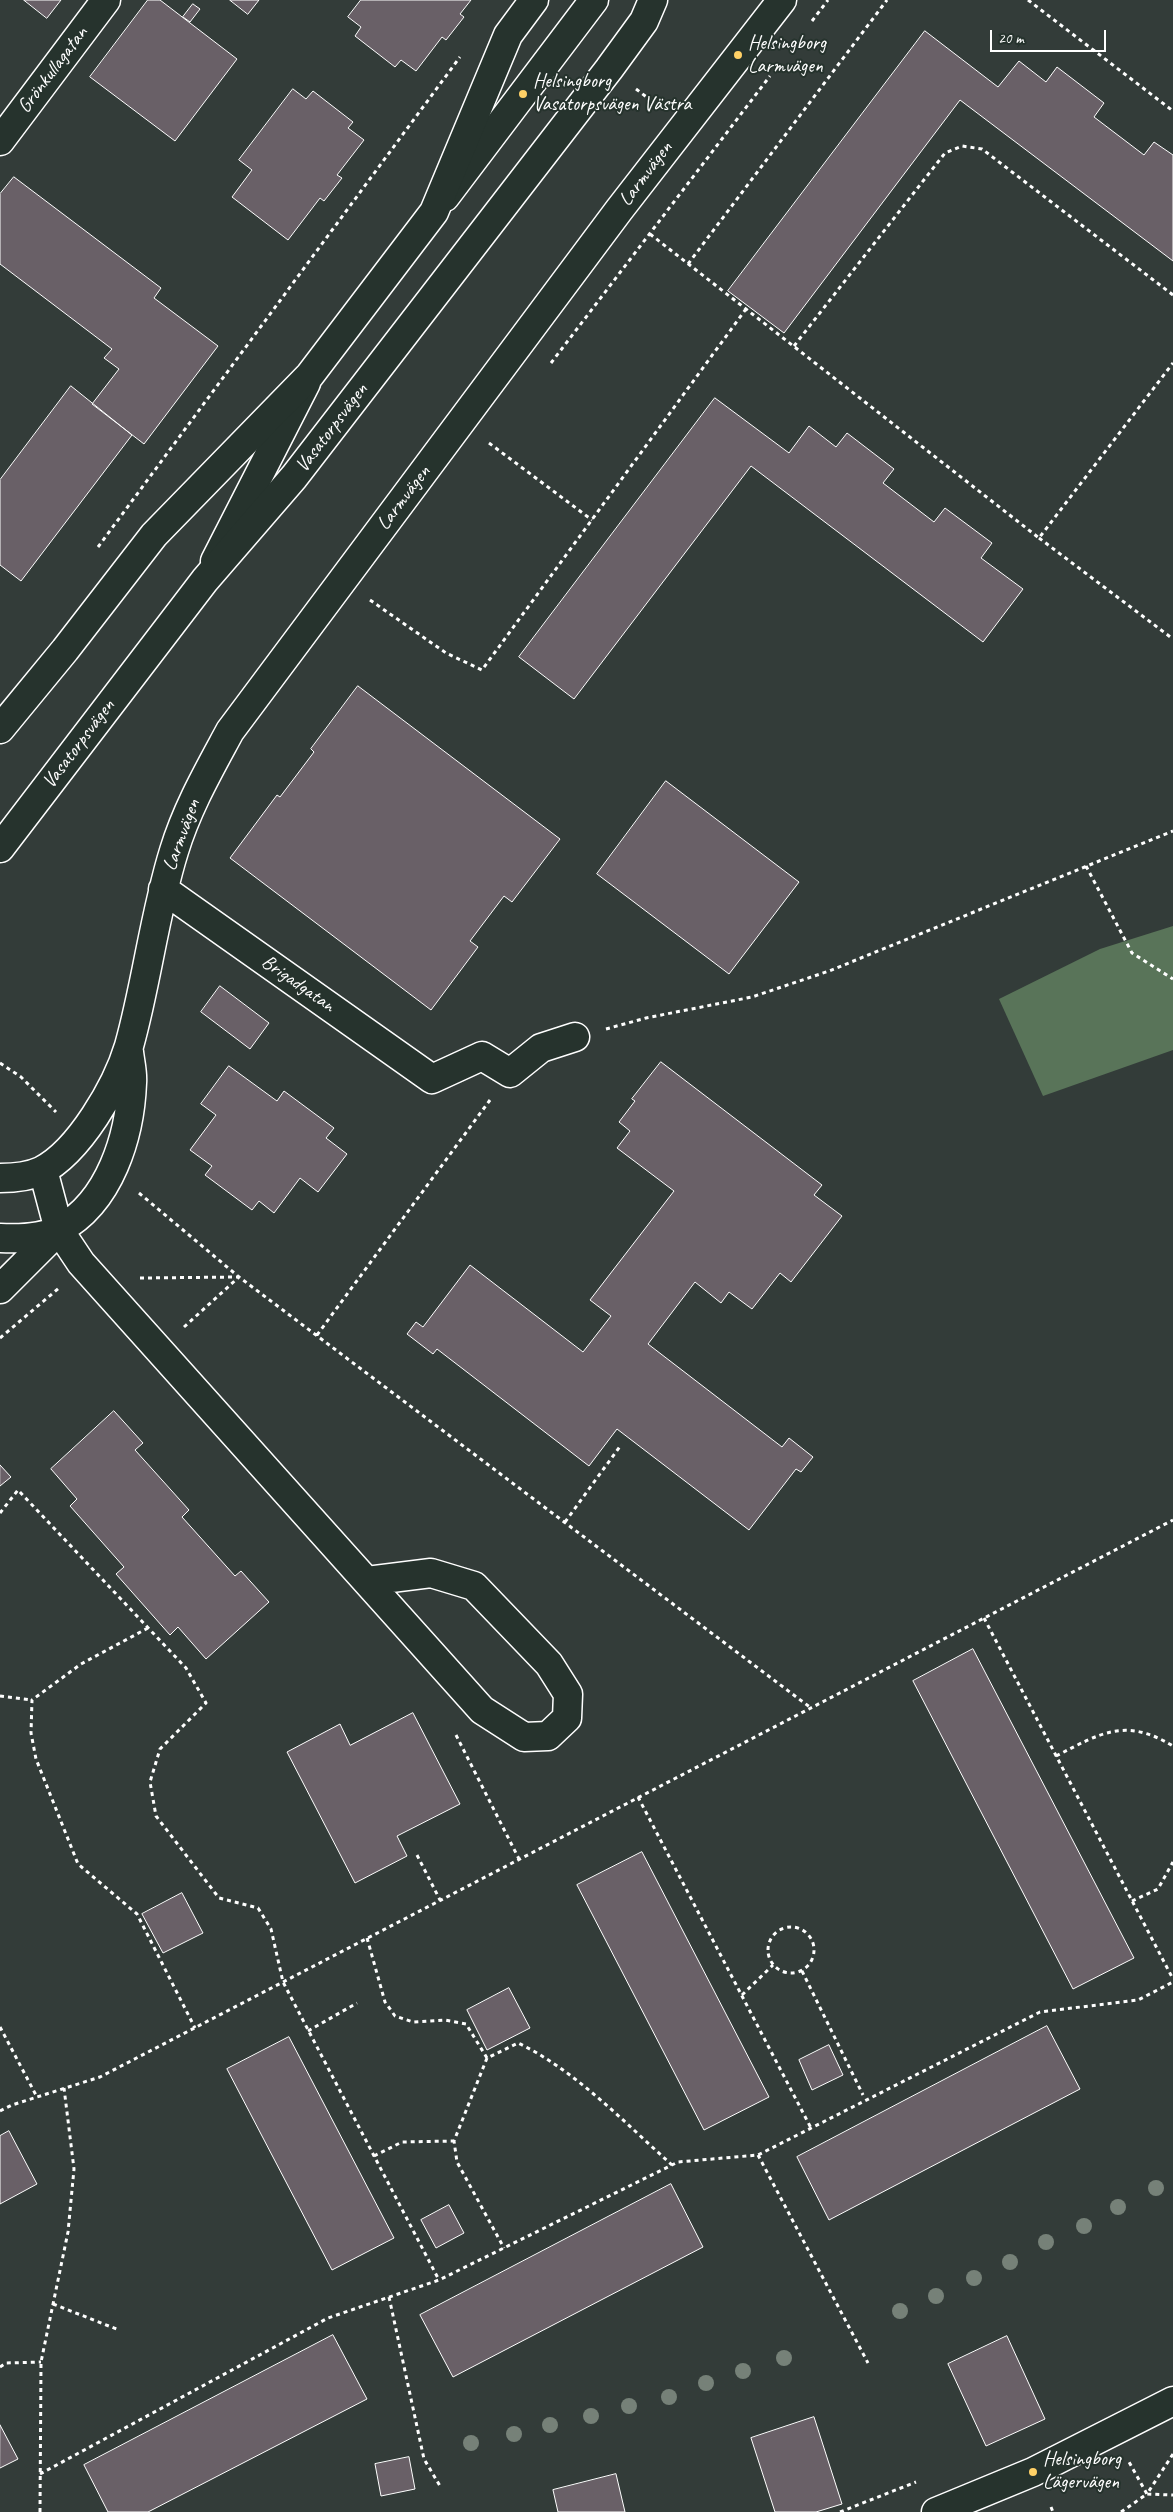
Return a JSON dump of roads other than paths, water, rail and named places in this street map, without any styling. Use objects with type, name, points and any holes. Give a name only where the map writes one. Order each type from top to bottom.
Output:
[{"type":"street","name":"Grönkullagatan","points":[[0,141],[106,0]]},
{"type":"street","points":[[434,212],[508,35],[534,0]]},
{"type":"street","points":[[0,729],[65,650],[154,535],[310,375],[594,0]]},
{"type":"street","name":"Vasatorpsvägen","points":[[0,848],[205,580],[294,477],[609,69],[644,21],[653,0]]},
{"type":"street","name":"Larmvägen","points":[[0,1178],[30,1175],[43,1170],[77,1140],[98,1110],[128,1048],[163,889],[174,850],[189,810],[230,731],[619,210],[782,0]]},
{"type":"street","points":[[205,580],[310,375]]},
{"type":"street","name":"Brigadgatan","points":[[163,889],[432,1080],[482,1056],[510,1073],[541,1048],[575,1037]]},
{"type":"street","name":"Larmvägen","points":[[0,1238],[36,1236],[59,1230],[79,1216],[95,1199],[112,1169],[123,1140],[133,1082],[128,1048]]},
{"type":"street","points":[[43,1170],[59,1230],[89,1271],[482,1710],[524,1737],[548,1736],[567,1718],[568,1694],[549,1664],[474,1586],[431,1574],[367,1581]]},
{"type":"street","points":[[0,1289],[59,1230]]},
{"type":"street","points":[[936,2512],[1033,2472],[1173,2401]]},
{"type":"place","name":"Helsingborg Larmvägen","points":[[738,55]]},
{"type":"place","name":"Helsingborg Vasatorpsvägen Västra","points":[[523,94]]},
{"type":"place","name":"Helsingborg Lägervägen","points":[[1033,2472]]}]
